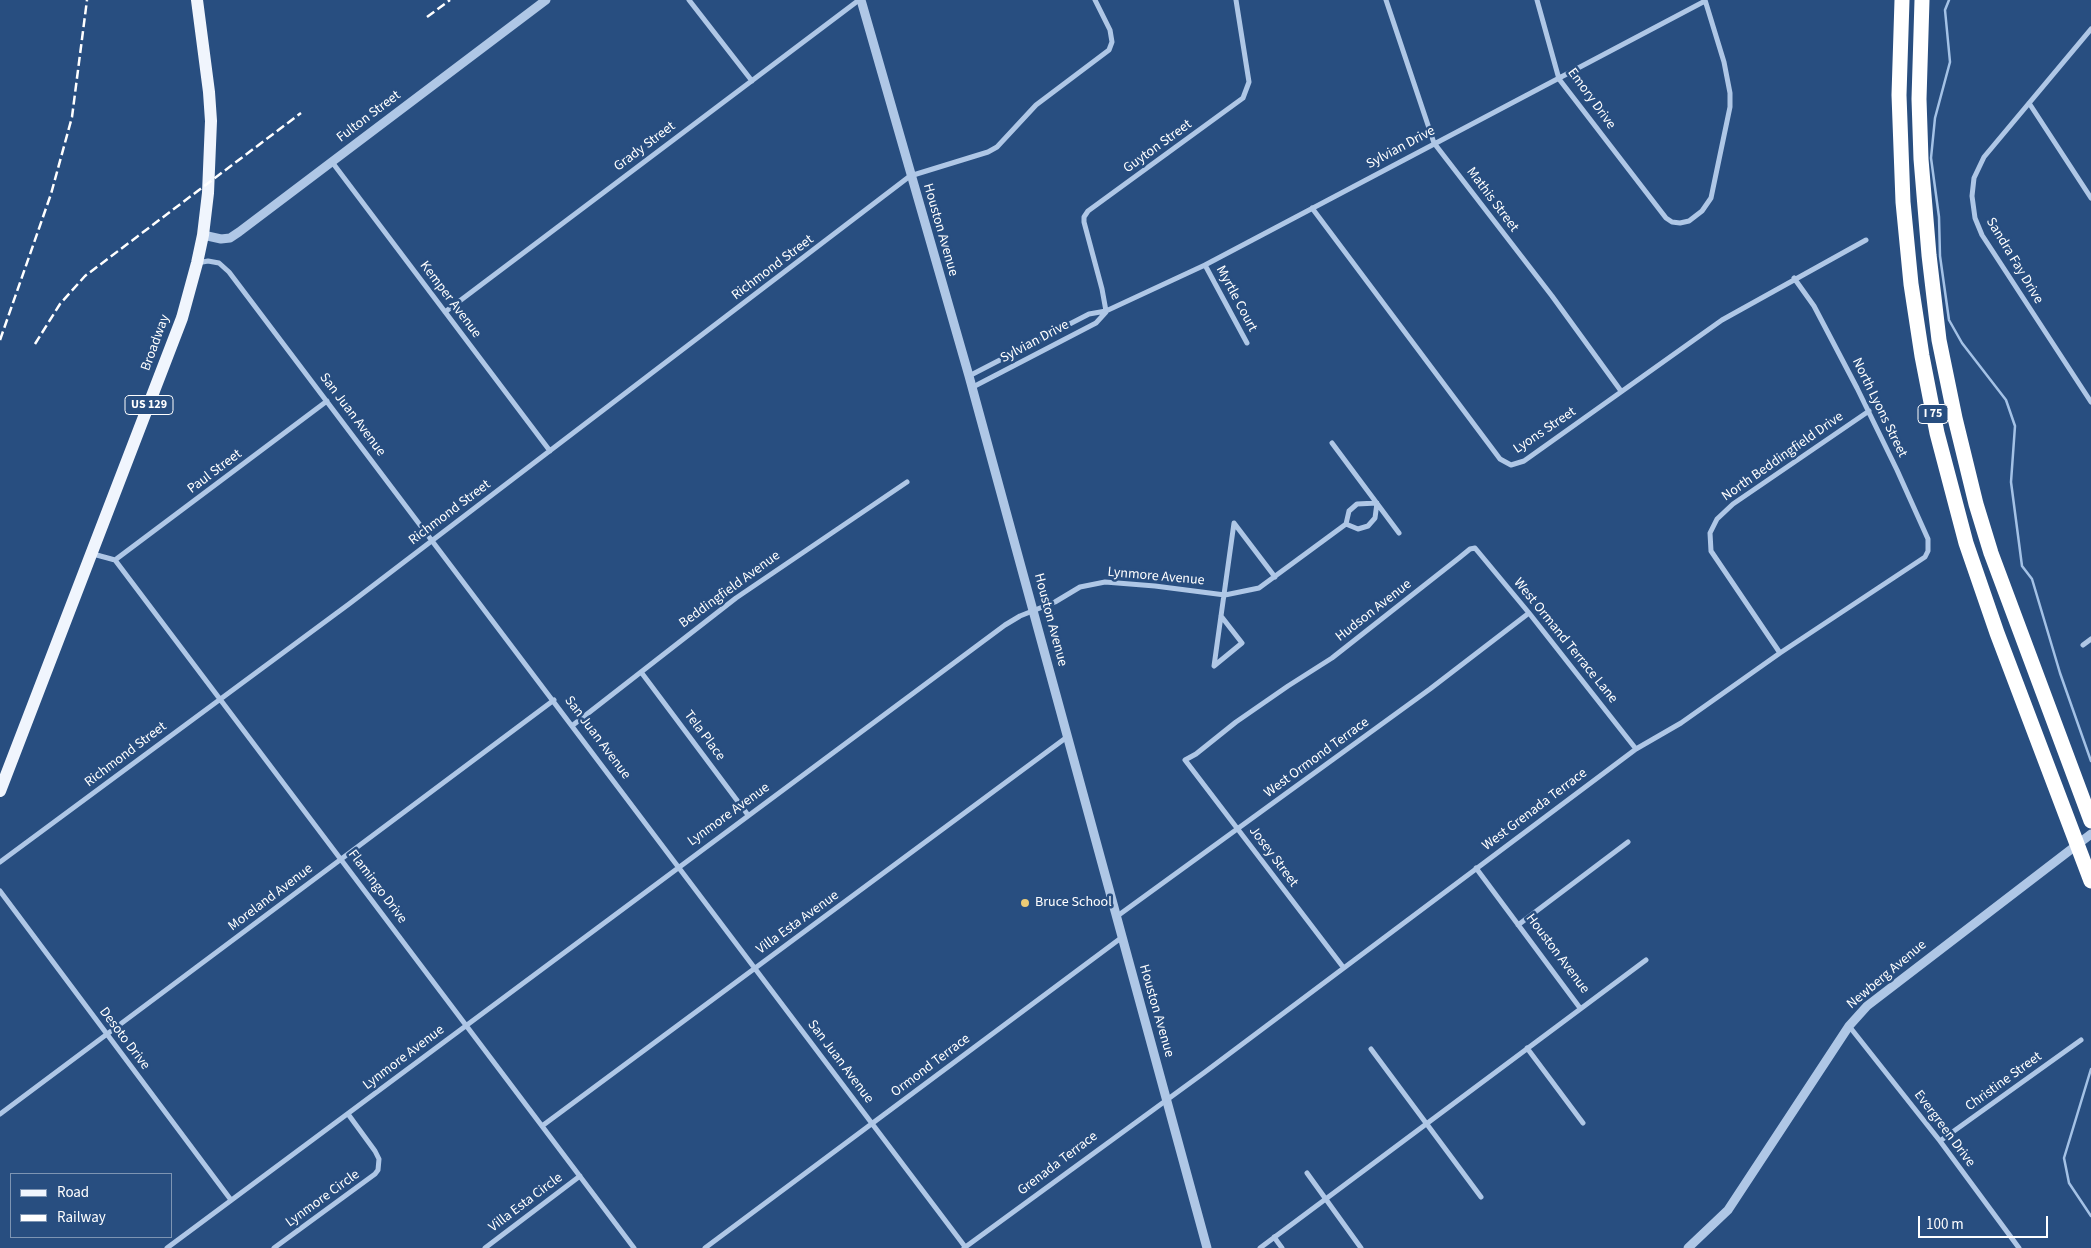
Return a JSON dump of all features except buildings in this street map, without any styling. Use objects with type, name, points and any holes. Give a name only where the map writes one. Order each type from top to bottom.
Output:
[{"type":"highway","name":"I 75","points":[[1902,0],[1899,95],[1903,202],[1910,284],[1937,433],[1966,543],[1994,624],[2091,880]]},
{"type":"highway","name":"I 75","points":[[1922,0],[1920,58],[1921,159],[1933,297],[1951,398],[1976,504],[1991,553],[2091,821]]},
{"type":"main road","name":"Broadway","points":[[0,791],[182,318],[197,262],[203,235],[211,150],[211,120],[210,92],[197,0]]},
{"type":"street","name":"Fulton Street","points":[[203,235],[221,240],[230,238],[546,0]]},
{"type":"street","points":[[689,0],[752,81]]},
{"type":"street","name":"Grady Street","points":[[445,312],[860,0]]},
{"type":"street","name":"Houston Avenue","points":[[860,0],[969,376],[1207,1248]]},
{"type":"street","name":"Richmond Street","points":[[0,861],[433,540],[910,176],[993,149],[1036,105],[1105,54],[1111,46],[1112,36],[1110,30],[1095,0]]},
{"type":"street","name":"Guyton Street","points":[[1106,311],[1084,217],[1088,211],[1243,98],[1249,82],[1236,0]]},
{"type":"street","name":"Mathis Street","points":[[1386,0],[1434,143],[1552,296],[1621,391]]},
{"type":"street","name":"Emory Drive","points":[[1537,0],[1559,79],[1666,218],[1672,222],[1680,223],[1689,221],[1708,204],[1714,190],[1728,125],[1730,93],[1724,62],[1705,1]]},
{"type":"street","name":"Sylvian Drive","points":[[969,376],[1089,314],[1106,311],[1205,265],[1705,1]]},
{"type":"street","name":"Sandra Fay Drive","points":[[2091,29],[1996,141],[1978,168],[1973,187],[1973,208],[1982,235],[2091,402]]},
{"type":"street","points":[[2029,103],[2091,198]]},
{"type":"street","name":"Kemper Avenue","points":[[332,162],[550,451]]},
{"type":"street","name":"Lyons Street","points":[[1312,208],[1504,463],[1511,465],[1524,461],[1722,320],[1794,278],[1866,240]]},
{"type":"street","name":"San Juan Avenue","points":[[197,262],[208,261],[224,265],[573,725],[965,1248]]},
{"type":"street","name":"Myrtle Court","points":[[1205,265],[1247,343]]},
{"type":"street","name":"North Lyons Street","points":[[1794,278],[1814,306],[1869,411],[1925,532],[1928,546],[1927,553]]},
{"type":"street","name":"Sylvian Drive","points":[[972,388],[1096,323],[1106,311]]},
{"type":"street","name":"Paul Street","points":[[115,560],[327,401]]},
{"type":"street","name":"North Beddingfield Drive","points":[[1780,653],[1711,551],[1710,533],[1717,519],[1733,504],[1869,411]]},
{"type":"street","points":[[1332,442],[1399,533]]},
{"type":"street","name":"Beddingfield Avenue","points":[[573,725],[771,572],[907,482]]},
{"type":"street","points":[[1346,524],[1358,529],[1368,526],[1375,518],[1377,503]]},
{"type":"street","name":"Lynmore Avenue","points":[[167,1248],[1005,625],[1080,587],[1105,582],[1224,595],[1259,588],[1346,524],[1349,511],[1357,504],[1377,503]]},
{"type":"street","points":[[1221,616],[1242,643],[1214,666],[1234,523],[1275,577]]},
{"type":"street","name":"West Ormand Terrace Lane","points":[[1475,548],[1530,613],[1636,749]]},
{"type":"street","name":"Hudson Avenue","points":[[1185,760],[1196,754],[1236,722],[1332,658],[1470,549],[1475,548]]},
{"type":"street","name":"West Grenada Terrace","points":[[1166,1098],[1205,1072],[1636,749],[1681,723],[1780,653],[1912,567],[1927,553]]},
{"type":"street","points":[[91,554],[115,560]]},
{"type":"street","name":"Flamingo Drive","points":[[115,560],[634,1248]]},
{"type":"street","name":"West Ormond Terrace","points":[[1116,918],[1430,690],[1530,613]]},
{"type":"street","points":[[2083,645],[2091,640]]},
{"type":"street","name":"Tela Place","points":[[641,672],[748,815]]},
{"type":"street","name":"Moreland Avenue","points":[[0,1114],[554,700]]},
{"type":"street","name":"Villa Esta Avenue","points":[[542,1126],[1067,737]]},
{"type":"street","name":"Josey Street","points":[[1185,760],[1343,967]]},
{"type":"street","name":"Newberg Avenue","points":[[1688,1248],[1728,1210],[1849,1026],[1867,1006],[2091,834]]},
{"type":"street","points":[[1518,926],[1628,842]]},
{"type":"street","name":"Houston Avenue","points":[[1476,868],[1580,1008]]},
{"type":"street","name":"Desoto Drive","points":[[0,892],[231,1200]]},
{"type":"street","name":"Ormond Terrace","points":[[705,1248],[1121,938]]},
{"type":"street","name":"Houston Avenue","points":[[1260,1248],[1646,960]]},
{"type":"street","name":"Evergreen Drive","points":[[1849,1026],[1940,1141],[2019,1248]]},
{"type":"street","name":"Christine Street","points":[[1940,1141],[2080,1040]]},
{"type":"street","points":[[1527,1048],[1583,1123]]},
{"type":"street","points":[[1371,1049],[1481,1197]]},
{"type":"street","name":"Grenada Terrace","points":[[965,1248],[1166,1098]]},
{"type":"street","name":"Lynmore Circle","points":[[274,1248],[378,1170],[379,1159],[348,1114]]},
{"type":"street","points":[[1307,1173],[1361,1248]]},
{"type":"street","name":"Villa Esta Circle","points":[[485,1248],[580,1176]]},
{"type":"street","points":[[1274,1237],[1282,1248]]},
{"type":"waterway","points":[[1949,0],[1945,10],[1950,62],[1935,118],[1931,158],[1939,217],[1940,256],[1949,320],[1962,343],[2006,400],[2015,426],[2011,482],[2022,566],[2032,579],[2060,673],[2091,761]]},
{"type":"waterway","points":[[2091,1069],[2064,1158],[2069,1183],[2091,1216]]},
{"type":"railway","points":[[0,340],[51,194],[72,117],[87,0]]},
{"type":"railway","points":[[427,17],[450,0]]},
{"type":"railway","points":[[35,344],[60,304],[85,276],[301,113]]},
{"type":"place","name":"Bruce School","points":[[1025,903]]}]
